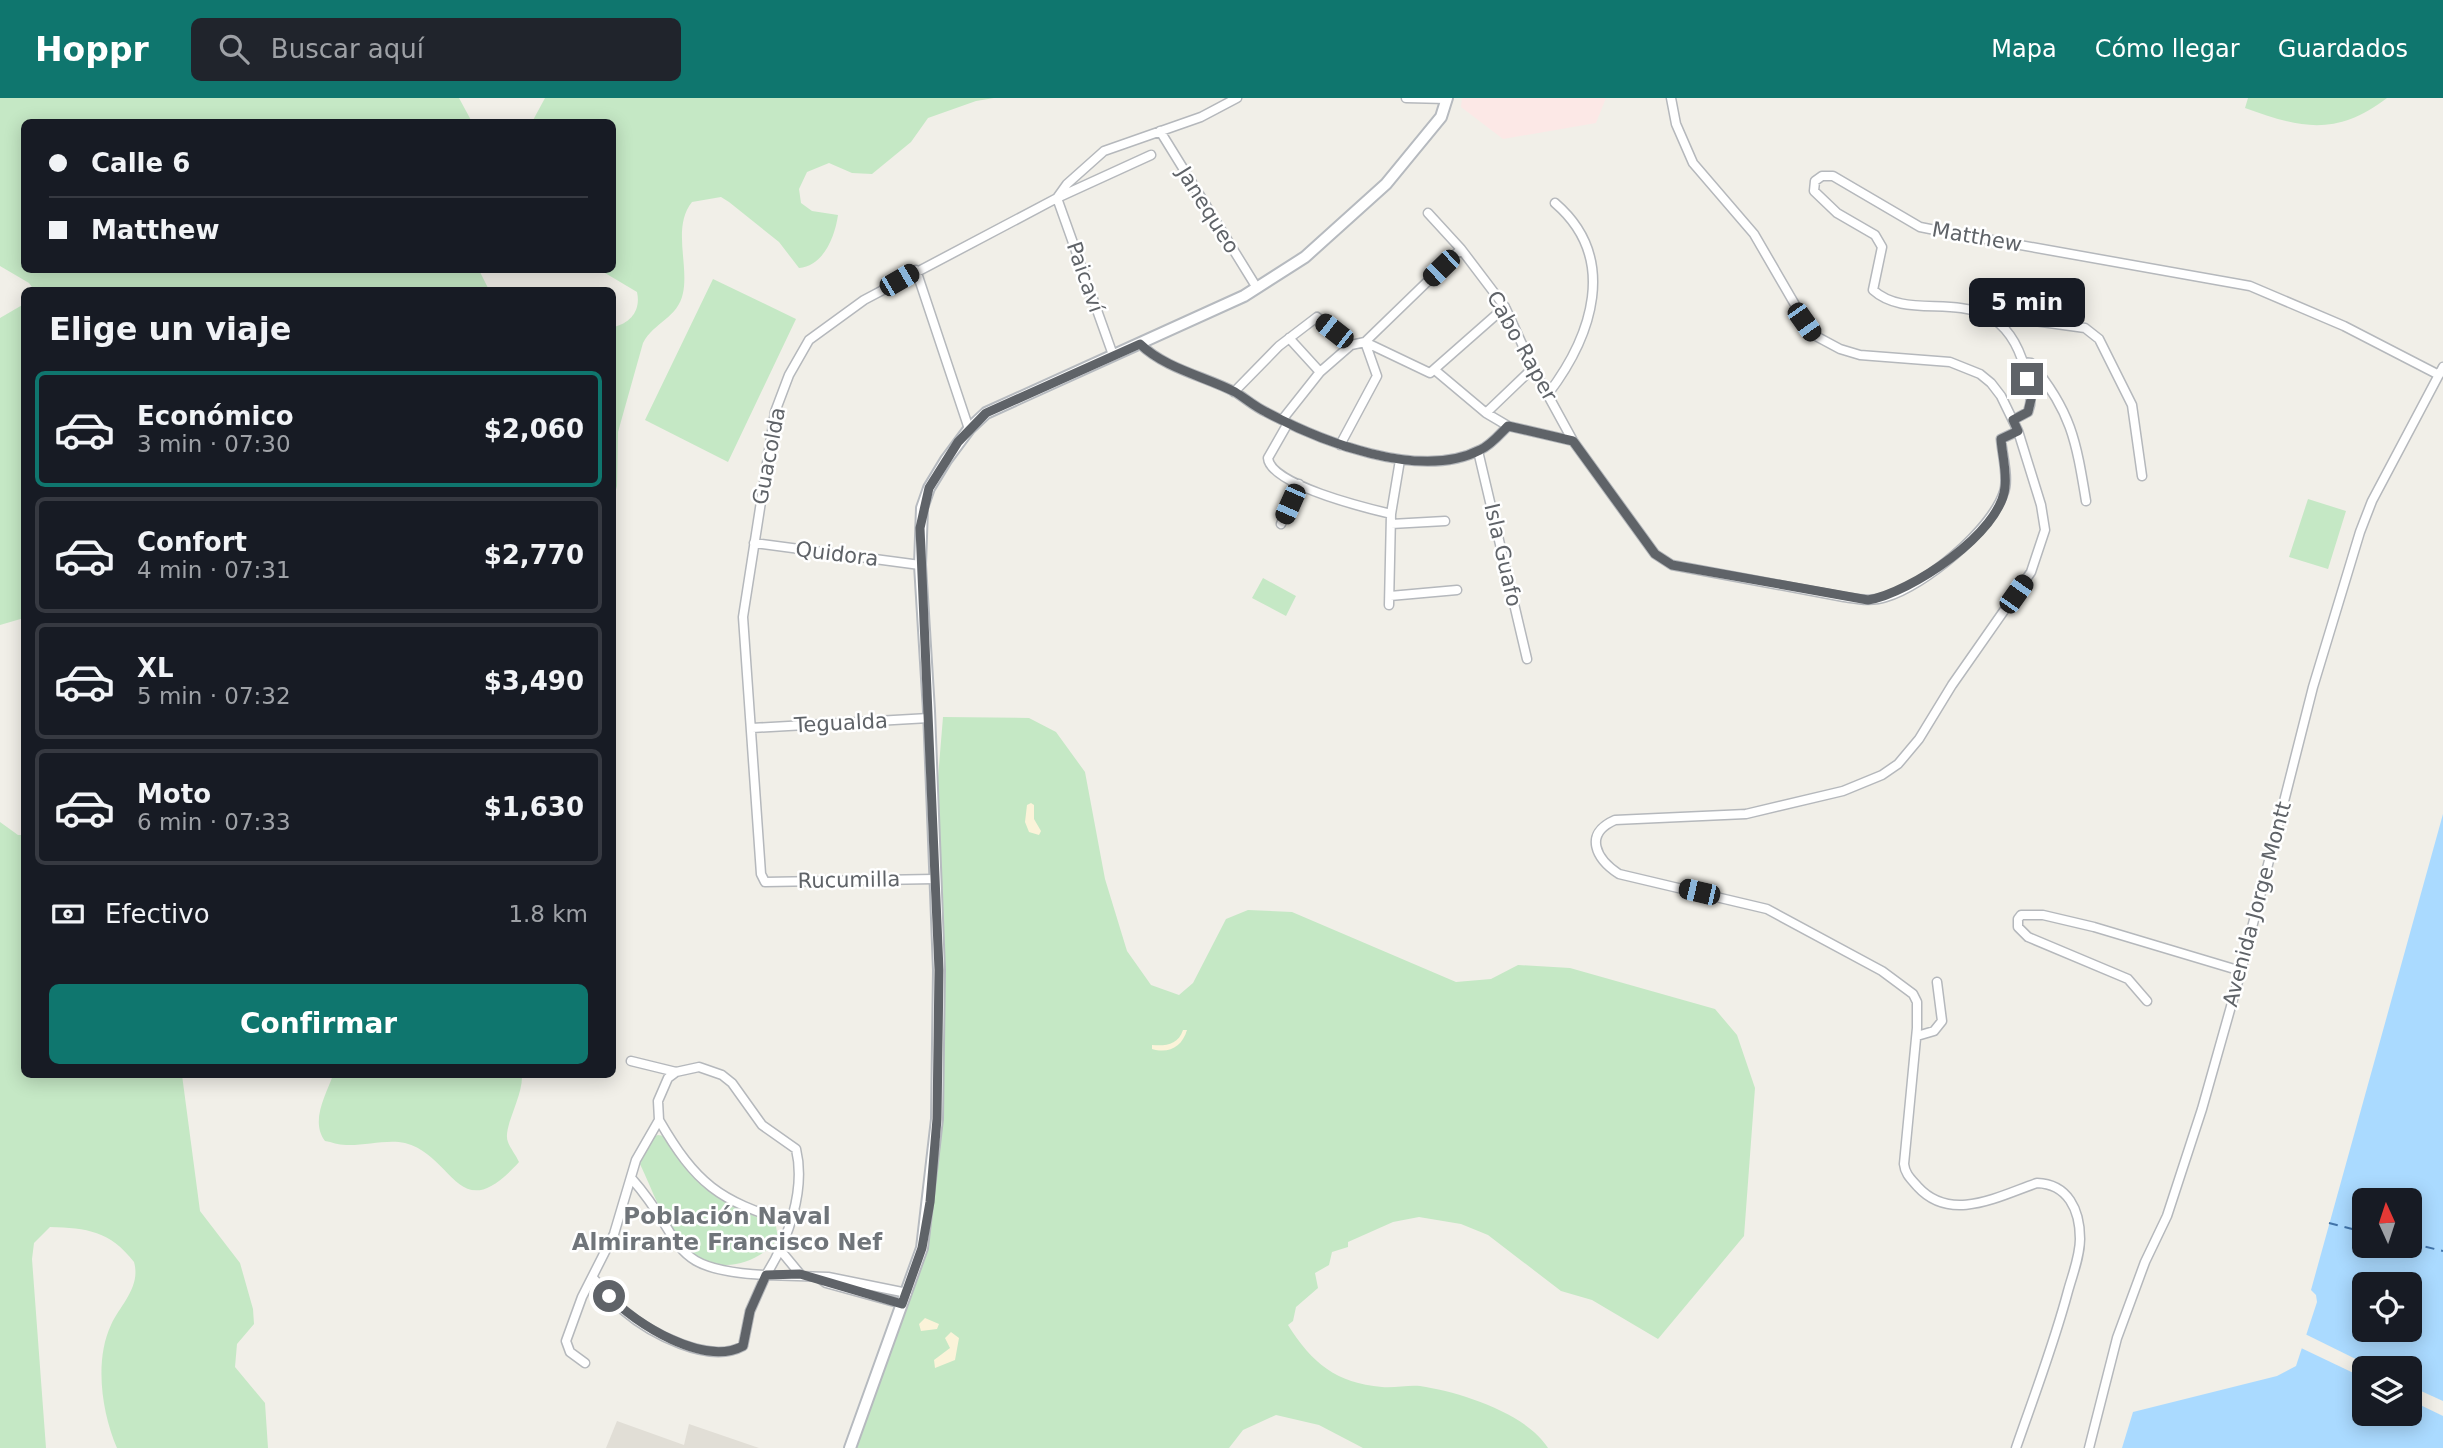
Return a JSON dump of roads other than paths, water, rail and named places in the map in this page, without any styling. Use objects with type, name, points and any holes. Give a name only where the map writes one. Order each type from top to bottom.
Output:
[{"type":"main road","points":[[850,1448],[922,1248],[930,1202],[937,1119],[939,970],[920,565],[925,499],[946,460],[969,429],[986,413],[1256,288],[1305,257],[1386,184],[1441,117],[1447,98]]},
{"type":"street","points":[[1057,198],[1076,175],[1104,151],[1201,117],[1237,98]]},
{"type":"street","points":[[1406,98],[1447,98]]},
{"type":"street","points":[[1671,98],[1676,124],[1693,163],[1754,234],[1812,334],[1840,349],[1860,355],[1932,359],[1963,366],[1991,383],[2018,431],[2045,519],[2039,557],[1919,739],[1898,764],[1865,784],[1780,806],[1717,818],[1615,820],[1603,825],[1596,836],[1602,861],[1619,874],[1767,909],[1882,971],[1913,994],[1917,1002],[1917,1036],[1904,1164],[1909,1177],[1924,1193],[1950,1205],[1979,1203],[2037,1183],[2049,1184],[2066,1193],[2078,1219],[2080,1242],[2076,1265],[2046,1367],[2016,1448]]},
{"type":"street","name":"Janequeo","points":[[1160,131],[1256,288]]},
{"type":"street","name":"Guacolda","points":[[765,881],[761,874],[743,617],[775,412],[789,375],[809,340],[836,318],[916,270],[1057,198],[1151,155]]},
{"type":"street","name":"Matthew","points":[[2013,420],[2028,412],[2032,402],[2023,362],[2007,334],[1992,320],[1959,305],[1903,304],[1880,297],[1873,290],[1882,247],[1875,235],[1837,213],[1814,191],[1815,181],[1822,176],[1833,176],[1920,227],[2250,286],[2441,371]]},
{"type":"street","name":"Paicaví","points":[[1057,198],[1113,355]]},
{"type":"street","points":[[1548,394],[1576,352],[1595,282],[1587,243],[1577,224],[1555,203]]},
{"type":"street","name":"Cabo Raper","points":[[1428,213],[1461,249],[1505,307],[1533,368],[1573,441],[1655,554],[1672,565],[1777,582],[1844,597],[1868,600],[1886,597],[1917,581],[1973,540],[1988,522],[2005,489],[2001,439],[2018,431]]},
{"type":"street","points":[[1391,514],[1347,503],[1299,484],[1269,465],[1268,458],[1285,421],[1320,372],[1351,345],[1365,342],[1461,249]]},
{"type":"street","points":[[916,270],[969,429]]},
{"type":"street","points":[[1365,342],[1423,372],[1436,371],[1505,307]]},
{"type":"street","points":[[1234,392],[1289,338],[1317,317],[1351,345]]},
{"type":"street","points":[[1992,320],[2026,320],[2085,328],[2099,339],[2132,405],[2142,476]]},
{"type":"street","points":[[1289,338],[1320,372]]},
{"type":"street","points":[[1340,445],[1377,376],[1365,342]]},
{"type":"street","points":[[1140,344],[1169,364],[1234,392],[1285,421],[1340,445],[1400,460],[1442,459],[1478,452],[1508,426]]},
{"type":"street","points":[[2023,362],[2031,363],[2039,372],[2070,420],[2086,501]]},
{"type":"street","points":[[1486,413],[1533,368]]},
{"type":"street","points":[[1436,371],[1486,413],[1508,426],[1573,441]]},
{"type":"street","name":"Avenida Jorge Montt","points":[[2089,1448],[2117,1338],[2145,1262],[2167,1216],[2241,971],[2313,687],[2360,531],[2372,501],[2441,371]]},
{"type":"street","name":"Isla Guafo","points":[[1478,452],[1527,659]]},
{"type":"street","points":[[1400,460],[1391,514],[1390,601],[1457,590]]},
{"type":"street","points":[[1281,524],[1299,484]]},
{"type":"street","points":[[1391,524],[1445,521]]},
{"type":"street","name":"Quidora","points":[[754,543],[920,565]]},
{"type":"street","name":"Tegualda","points":[[752,728],[929,718]]},
{"type":"street","name":"Rucumilla","points":[[765,881],[934,878]]},
{"type":"street","points":[[2147,1001],[2129,979],[2028,937],[2018,927],[2018,919],[2021,915],[2043,915],[2241,971]]},
{"type":"street","points":[[1917,1036],[1934,1031],[1942,1021],[1937,982]]},
{"type":"street","points":[[593,1278],[622,1310],[658,1332],[704,1350],[734,1351],[743,1346],[750,1311],[766,1275],[781,1251],[797,1189],[799,1163],[796,1149],[762,1125],[732,1083],[722,1075],[699,1067],[676,1072],[631,1061]]},
{"type":"street","points":[[676,1072],[662,1090],[658,1101],[659,1120],[696,1175],[738,1205],[789,1223]]},
{"type":"street","points":[[585,1363],[570,1352],[565,1341],[614,1234],[645,1140],[659,1120]]},
{"type":"street","points":[[632,1179],[672,1240],[690,1258],[723,1271],[766,1275],[800,1274],[819,1278],[826,1283],[905,1298]]},
{"type":"street","points":[[781,1251],[800,1274]]},
{"type":"water","points":[[2443,814],[2443,1448],[2122,1448],[2133,1412],[2277,1376],[2296,1366],[2317,1302],[2316,1295],[2311,1290]]},
{"type":"district","name":"Población Naval Almirante Francisco Nef","points":[[727,1229]]}]
